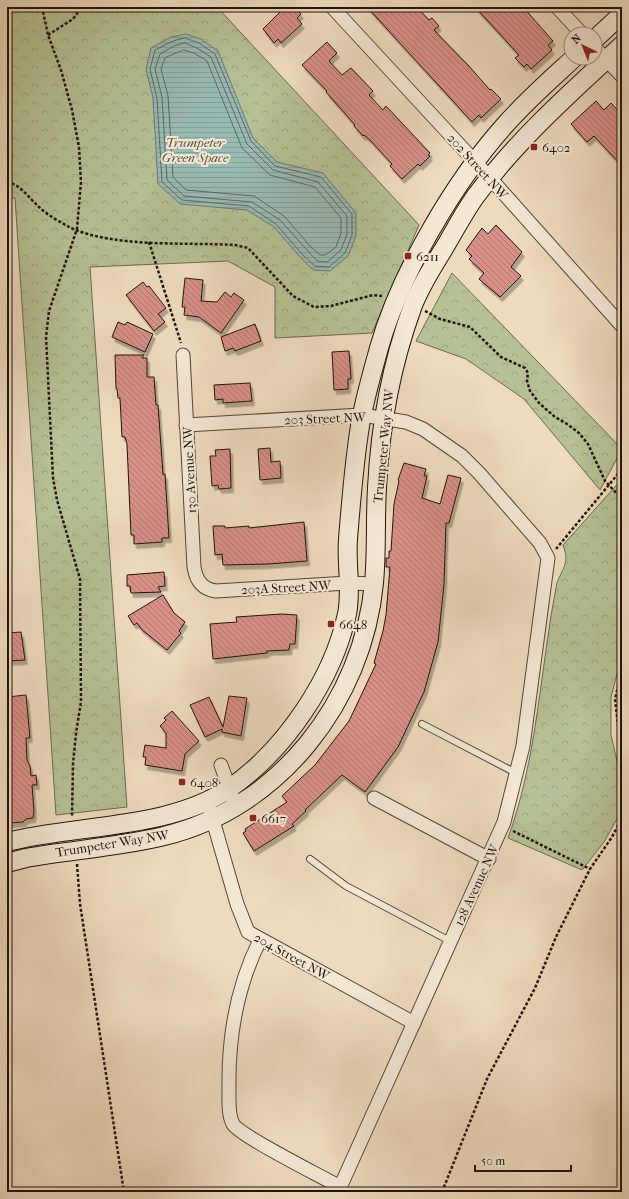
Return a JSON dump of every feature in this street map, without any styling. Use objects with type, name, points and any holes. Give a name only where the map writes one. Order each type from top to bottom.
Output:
[{"type":"street","name":"202 Street NW","points":[[332,7],[490,178],[622,326]]},
{"type":"street","points":[[557,7],[575,26]]},
{"type":"street","points":[[603,32],[622,14]]},
{"type":"street","name":"Trumpeter Way NW","points":[[603,53],[622,45]]},
{"type":"street","points":[[603,56],[622,76]]},
{"type":"street","name":"Trumpeter Way NW","points":[[7,842],[33,836],[137,821],[174,813],[209,800],[230,788],[259,764],[288,733],[312,700],[338,648],[348,610],[347,542],[362,415],[379,346],[396,300],[434,225],[475,162],[528,100],[565,66]]},
{"type":"street","name":"Trumpeter Way NW","points":[[7,863],[26,858],[163,836],[194,827],[252,798],[295,760],[332,709],[354,667],[366,622],[374,584],[377,486],[384,418],[389,384],[412,307],[474,199],[490,178],[590,66]]},
{"type":"street","name":"130 Avenue NW","points":[[184,355],[186,425],[194,567],[195,574],[201,584]]},
{"type":"street","name":"203 Street NW","points":[[186,425],[362,415],[406,422],[423,429],[462,456],[479,473],[540,543],[548,558]]},
{"type":"street","name":"128 Avenue NW","points":[[339,1190],[450,941],[489,859],[502,826],[517,774],[523,746],[548,558]]},
{"type":"street","name":"203A Street NW","points":[[201,584],[205,588],[216,591],[348,583],[374,584]]},
{"type":"street","points":[[221,765],[236,807]]},
{"type":"street","points":[[374,798],[489,859]]},
{"type":"street","name":"204 Street NW","points":[[209,800],[212,819],[243,921],[248,932],[260,940],[414,1023]]},
{"type":"street","points":[[260,940],[249,962],[233,1024],[229,1086],[230,1110],[233,1124],[250,1137],[339,1190]]},
{"type":"lane","points":[[422,724],[517,774]]},
{"type":"lane","points":[[310,859],[346,886],[450,941]]},
{"type":"path","points":[[42,7],[48,35],[70,103],[79,147],[81,182],[76,229],[49,311],[46,337],[53,478],[57,500],[80,579],[81,702],[73,764],[72,820]]},
{"type":"path","points":[[48,35],[73,19],[82,7]]},
{"type":"path","points":[[7,182],[24,192],[39,207],[61,222],[76,229],[98,236],[149,242],[235,245],[248,248],[293,296],[314,307],[331,306],[373,295],[388,297]]},
{"type":"path","points":[[149,242],[180,333],[184,355]]},
{"type":"path","points":[[419,310],[470,327],[496,353],[507,361],[525,368],[528,373],[527,381],[530,391],[539,403],[555,417],[567,424],[579,434],[588,444],[605,481],[622,499]]},
{"type":"path","points":[[548,558],[622,469]]},
{"type":"path","points":[[622,670],[614,699],[622,760]]},
{"type":"path","points":[[442,1192],[487,1079],[535,988],[556,937],[590,868],[612,837],[622,818]]},
{"type":"path","points":[[502,826],[590,868]]},
{"type":"path","points":[[76,860],[84,933],[124,1192]]},
{"type":"green space","name":"Trumpeter Green Space","points":[[7,7],[217,7],[419,225],[372,333],[275,338],[275,287],[228,261],[90,267],[127,807],[56,815],[15,198],[7,198],[7,170],[10,169],[7,117]]},
{"type":"green space","points":[[452,273],[622,449],[600,490],[524,399],[466,359],[416,341]]},
{"type":"green space","points":[[622,479],[622,655],[611,697],[611,735],[622,783],[622,792],[618,817],[604,842],[582,870],[508,838],[526,776],[551,615],[557,583],[566,561],[563,545]]},
{"type":"water","points":[[186,34],[201,39],[218,51],[253,138],[277,162],[323,173],[356,213],[356,236],[348,256],[330,271],[313,270],[274,227],[247,210],[180,204],[158,184],[153,98],[146,69],[151,48],[171,37]]},
{"type":"building","points":[[285,7],[295,7],[301,14],[297,18],[302,24],[281,43],[278,39],[274,43],[263,29]]},
{"type":"building","points":[[367,7],[417,7],[429,20],[432,18],[439,26],[434,30],[490,90],[491,89],[501,99],[481,118],[479,115],[472,122]]},
{"type":"building","points":[[475,7],[523,7],[553,41],[548,45],[552,50],[531,69],[527,64],[524,67],[515,58],[519,55]]},
{"type":"building","points":[[327,42],[337,53],[329,61],[342,75],[351,68],[373,91],[369,95],[383,110],[386,106],[430,153],[428,155],[430,156],[420,166],[418,164],[402,179],[390,166],[392,164],[370,140],[364,135],[363,136],[326,92],[327,91],[302,65]]},
{"type":"building","points":[[596,101],[604,110],[611,103],[622,115],[622,166],[594,136],[587,142],[571,124]]},
{"type":"building","points":[[496,225],[522,252],[511,267],[521,276],[500,297],[479,279],[484,273],[469,259],[472,256],[466,250],[482,228],[488,234]]},
{"type":"building","points":[[185,278],[203,280],[201,301],[217,302],[225,292],[231,297],[234,293],[244,300],[221,333],[199,317],[184,315],[185,307],[182,307]]},
{"type":"building","points":[[143,282],[147,287],[149,286],[166,308],[158,314],[165,322],[154,331],[126,295]]},
{"type":"building","points":[[118,322],[125,325],[127,322],[153,334],[145,352],[112,337]]},
{"type":"building","points":[[255,324],[261,341],[235,351],[233,348],[225,351],[221,337]]},
{"type":"building","points":[[349,351],[351,379],[348,379],[348,389],[334,390],[332,352]]},
{"type":"building","points":[[115,355],[144,355],[142,358],[147,358],[147,377],[154,377],[156,405],[158,405],[163,474],[165,474],[169,538],[162,538],[162,542],[134,544],[134,535],[131,535],[127,444],[125,437],[122,437],[120,398],[118,398],[116,389]]},
{"type":"building","points":[[250,383],[252,401],[223,403],[223,399],[215,400],[214,385]]},
{"type":"building","points":[[270,448],[271,462],[280,461],[281,478],[260,480],[258,449]]},
{"type":"building","points":[[230,449],[231,488],[219,489],[218,485],[212,486],[210,456],[216,456],[215,450]]},
{"type":"building","points":[[404,463],[426,469],[424,476],[427,476],[422,498],[440,504],[448,475],[461,478],[449,523],[446,523],[444,584],[438,642],[424,692],[398,747],[365,792],[342,775],[305,810],[306,811],[292,824],[294,826],[254,851],[243,833],[246,831],[245,829],[287,802],[282,796],[315,765],[349,721],[376,664],[374,663],[386,615],[390,567],[386,567],[386,558],[389,558],[389,551],[391,551],[394,504],[398,480]]},
{"type":"building","points":[[304,522],[307,561],[223,565],[222,554],[215,555],[213,526],[225,526],[225,528],[249,526],[249,528]]},
{"type":"building","points":[[164,572],[165,586],[158,587],[161,592],[131,593],[130,586],[127,586],[127,575]]},
{"type":"building","points":[[163,595],[174,613],[185,622],[179,631],[181,633],[167,650],[141,629],[137,623],[134,625],[128,616]]},
{"type":"building","points":[[282,614],[297,615],[295,644],[290,644],[289,650],[267,651],[267,653],[213,659],[210,624],[237,622],[236,617]]},
{"type":"building","points":[[21,632],[25,660],[7,661],[7,633]]},
{"type":"building","points":[[26,695],[30,738],[26,738],[27,760],[30,766],[31,776],[36,775],[37,785],[32,785],[34,812],[33,818],[26,819],[23,822],[9,823],[9,819],[7,819],[7,697]]},
{"type":"building","points":[[229,696],[247,698],[241,736],[222,732],[222,729],[205,737],[190,705],[209,697],[223,727]]},
{"type":"building","points":[[172,711],[199,741],[185,754],[182,771],[145,765],[146,757],[143,757],[145,745],[166,748],[166,733],[160,726],[166,720],[164,718]]},
{"type":"place","name":"6402","points":[[534,147]]},
{"type":"place","name":"6211","points":[[408,256]]},
{"type":"place","name":"6648","points":[[331,624]]},
{"type":"place","name":"6408","points":[[182,782]]},
{"type":"place","name":"6617","points":[[253,818]]}]
